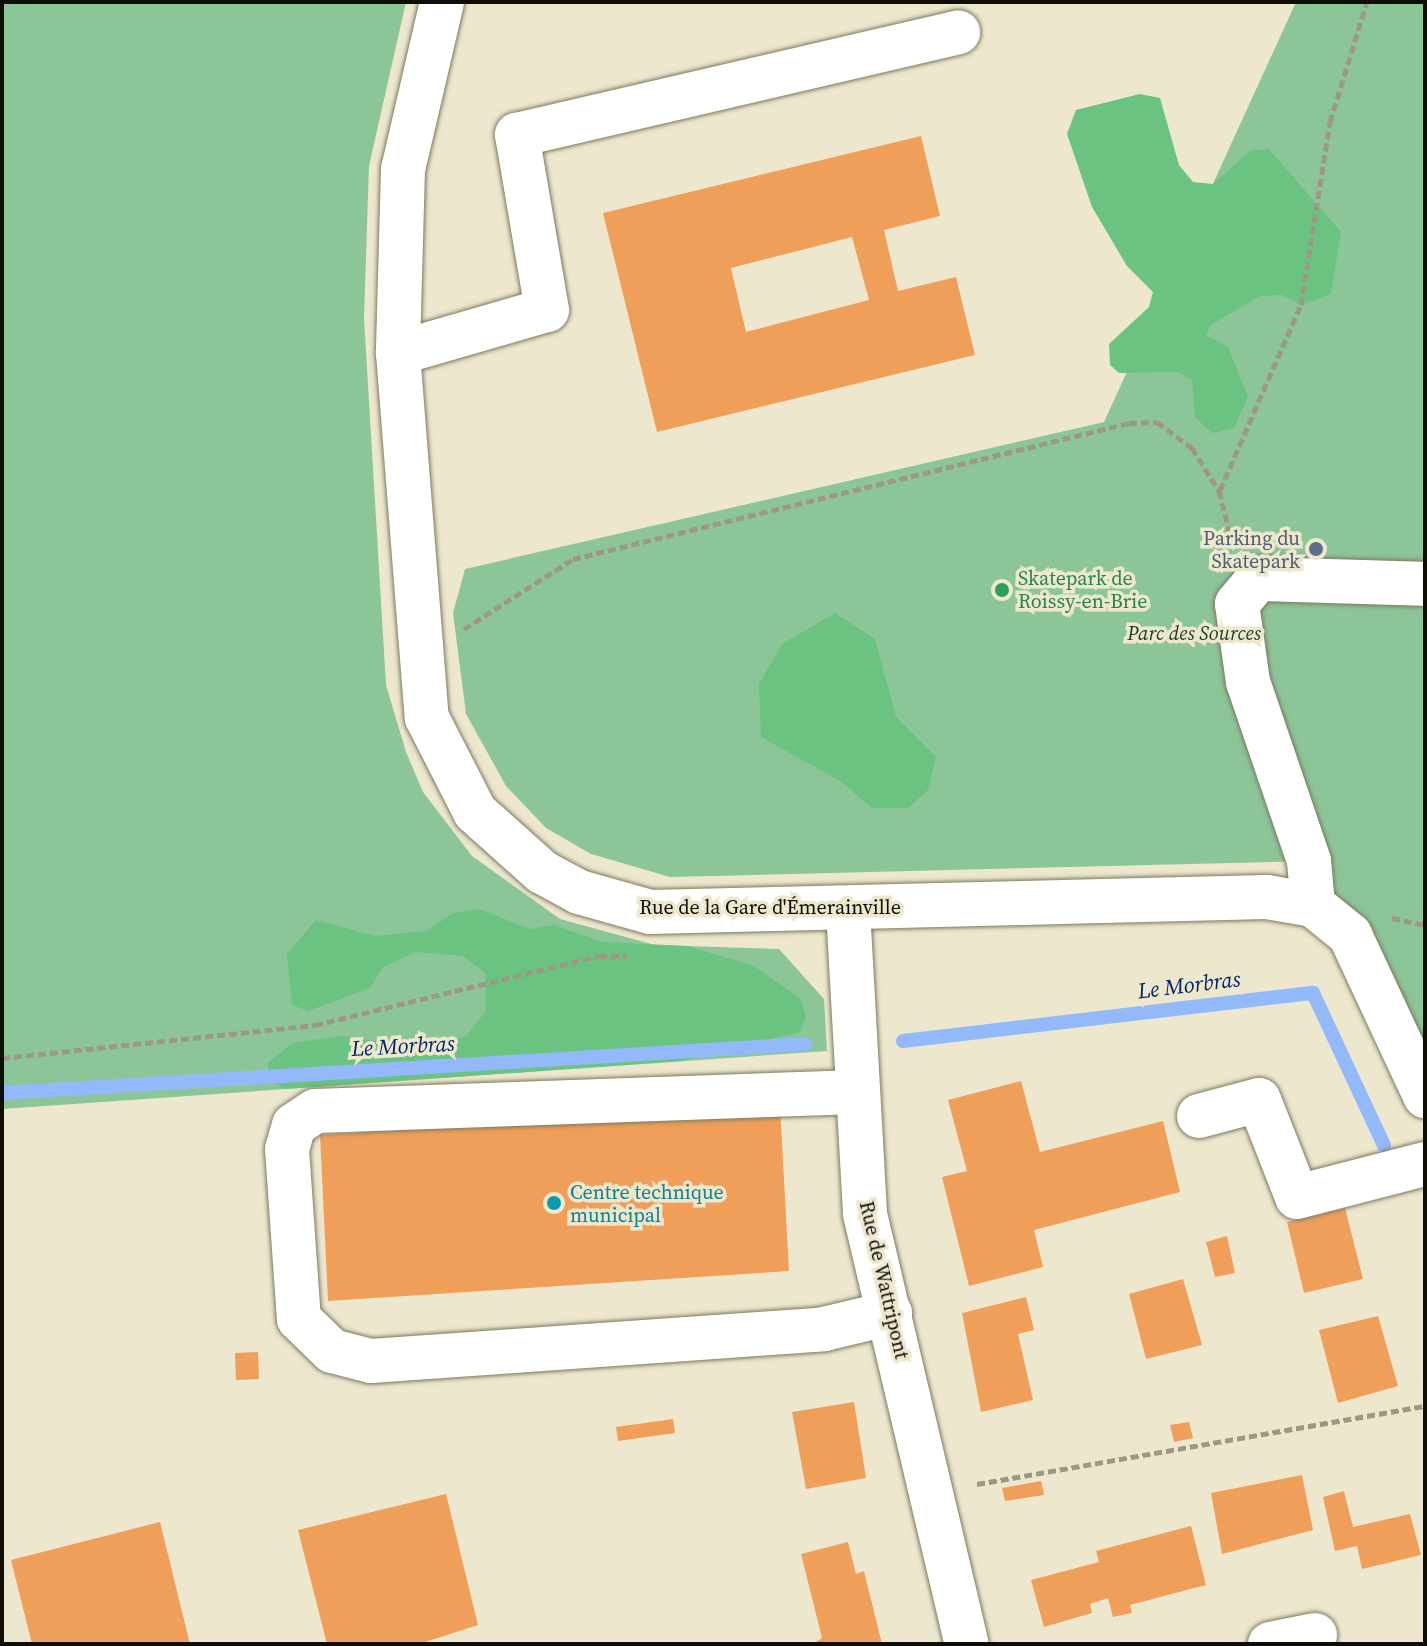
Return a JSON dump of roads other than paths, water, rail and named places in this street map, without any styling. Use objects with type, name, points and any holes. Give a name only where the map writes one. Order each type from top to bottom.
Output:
[{"type":"street","name":"Rue de la Gare d'Émerainville","points":[[442,2],[403,169],[398,353],[418,642],[427,718],[450,773],[508,847],[542,872],[579,892],[650,912],[1267,897],[1313,905],[1350,935],[1424,1094]]},
{"type":"street","points":[[398,353],[547,310],[517,135],[958,32]]},
{"type":"street","points":[[1313,905],[1309,861],[1238,636],[1237,604],[1246,588],[1258,579],[1425,584]]},
{"type":"street","name":"Rue de Wattripont","points":[[848,909],[865,1214],[934,1492],[967,1644]]},
{"type":"street","points":[[858,1092],[315,1111],[294,1125],[287,1149],[299,1319],[332,1351],[371,1361],[824,1329],[894,1328]]},
{"type":"street","points":[[1199,1116],[1259,1100],[1297,1197],[1425,1164]]},
{"type":"street","points":[[1270,1644],[1315,1635]]},
{"type":"waterway","name":"Le Morbras","points":[[903,1041],[1313,993],[1384,1145]]},
{"type":"waterway","name":"Le Morbras","points":[[2,1093],[806,1044]]},
{"type":"place","name":"Parking du Skatepark","points":[[1316,549]]},
{"type":"place","name":"Skatepark de Roissy-en-Brie","points":[[1002,590]]},
{"type":"place","name":"Centre technique municipal","points":[[554,1203]]},
{"type":"park label","name":"Parc des Sources","points":[[1194,633]]}]
